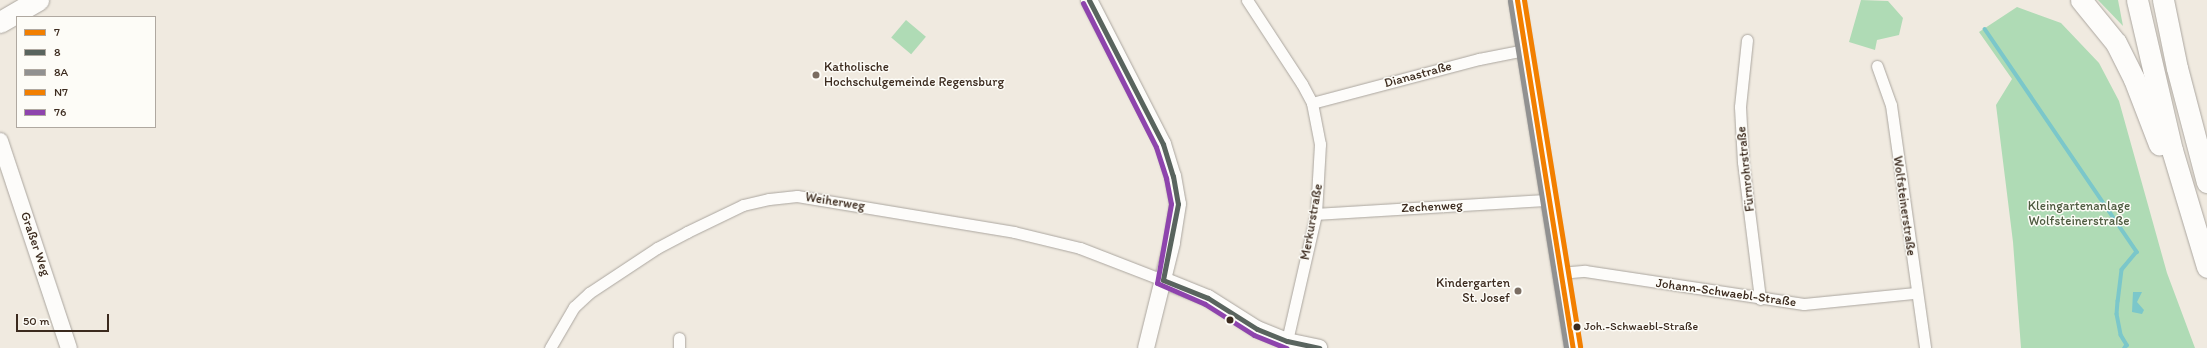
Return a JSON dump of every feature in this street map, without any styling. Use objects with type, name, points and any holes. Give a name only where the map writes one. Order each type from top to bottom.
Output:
[{"type":"highway","points":[[0,22],[38,0]]},
{"type":"highway","points":[[2081,0],[2116,43],[2134,79],[2162,150],[2182,183]]},
{"type":"highway","points":[[2138,0],[2155,85],[2207,266]]},
{"type":"highway","points":[[2163,0],[2177,68],[2207,182]]},
{"type":"street","points":[[1089,0],[1163,144],[1173,176],[1178,204],[1163,280],[1146,348]]},
{"type":"street","name":"Merkurstraße","points":[[1248,0],[1302,84],[1312,103],[1320,144],[1316,214],[1287,341]]},
{"type":"street","points":[[1517,0],[1573,348]]},
{"type":"street","name":"Fürnrohrstraße","points":[[1748,40],[1740,107],[1742,146],[1760,299]]},
{"type":"street","name":"Dianastraße","points":[[1312,103],[1479,59],[1525,50]]},
{"type":"street","name":"Wolfsteinerstraße","points":[[1877,66],[1891,105],[1915,293],[1925,348]]},
{"type":"street","name":"Graßer Weg","points":[[0,141],[69,348]]},
{"type":"street","name":"Weiherweg","points":[[550,348],[560,328],[574,307],[590,293],[658,248],[743,205],[769,199],[796,196],[1014,232],[1080,248],[1163,280]]},
{"type":"street","name":"Zechenweg","points":[[1316,214],[1548,200]]},
{"type":"street","name":"Johann-Schwaebl-Straße","points":[[1560,273],[1585,271],[1760,299],[1804,304],[1915,293]]},
{"type":"street","points":[[1163,280],[1189,288],[1238,318],[1287,341],[1319,348]]},
{"type":"green space","points":[[1861,0],[1888,1],[1903,18],[1899,35],[1877,40],[1875,50],[1849,42]]},
{"type":"green space","points":[[2098,0],[2118,0],[2123,26]]},
{"type":"green space","name":"Kleingartenanlage Wolfsteinerstraße","points":[[2017,7],[2061,23],[2099,63],[2119,101],[2167,273],[2195,348],[2021,348],[2013,242],[1996,105],[2012,79],[1979,32]]},
{"type":"green space","points":[[906,20],[926,37],[911,54],[891,38]]},
{"type":"water","points":[[2133,292],[2142,292],[2137,302],[2144,310],[2142,314],[2132,312]]},
{"type":"waterway","points":[[1985,29],[2137,252],[2122,270],[2118,301],[2117,314],[2121,335],[2127,345],[2125,348]]},
{"type":"transit line","name":"8","points":[[1089,0],[1163,144],[1173,176],[1178,204],[1163,280]]},
{"type":"transit line","name":"7","points":[[1517,0],[1573,348]]},
{"type":"transit line","name":"N7","points":[[1524,0],[1580,347]]},
{"type":"transit line","name":"8A","points":[[1510,1],[1566,348]]},
{"type":"transit line","name":"76","points":[[1083,3],[1156,147],[1166,178],[1171,204],[1157,283],[1205,304],[1254,335],[1286,348]]},
{"type":"transit line","name":"8","points":[[1163,280],[1208,298],[1257,329],[1287,341],[1319,348]]},
{"type":"place","name":"Katholische Hochschulgemeinde Regensburg","points":[[816,75]]},
{"type":"place","name":"Kindergarten St. Josef","points":[[1518,291]]},
{"type":"place","name":"Joh.-Schwaebl-Straße","points":[[1577,327]]}]
